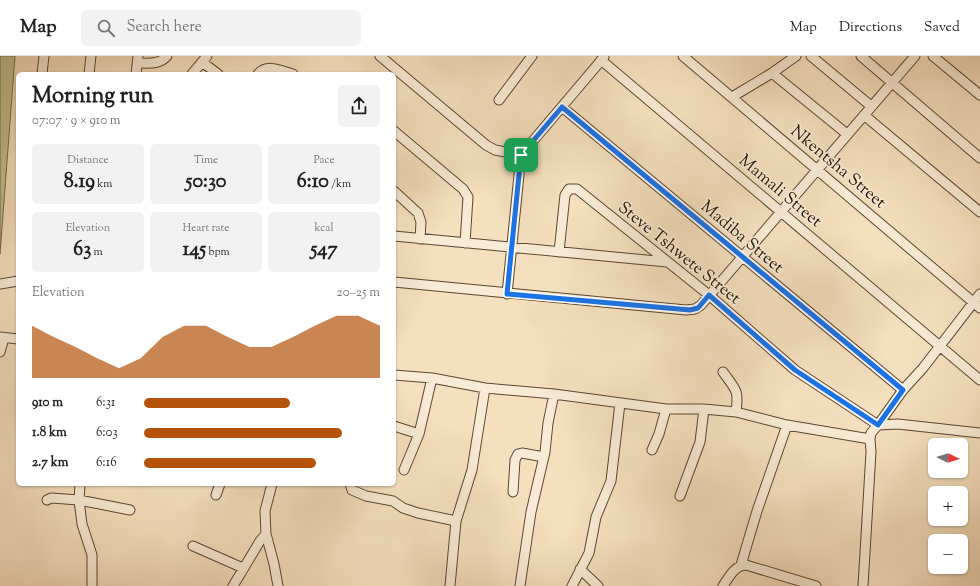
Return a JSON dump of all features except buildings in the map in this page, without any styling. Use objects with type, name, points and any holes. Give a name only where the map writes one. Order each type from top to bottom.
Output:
[{"type":"street","points":[[42,72],[44,56]]},
{"type":"street","points":[[89,72],[91,56]]},
{"type":"street","points":[[136,72],[138,59],[157,63],[167,56]]},
{"type":"street","points":[[380,56],[486,145],[495,150],[521,155]]},
{"type":"street","points":[[499,100],[532,56]]},
{"type":"street","name":"Nkentsha Street","points":[[683,56],[977,305]]},
{"type":"street","points":[[732,97],[772,73],[796,56]]},
{"type":"street","points":[[811,56],[871,106]]},
{"type":"street","points":[[861,56],[980,158]]},
{"type":"street","points":[[396,282],[507,294],[690,310],[698,308],[915,56]]},
{"type":"street","points":[[933,56],[980,96]]},
{"type":"street","points":[[507,294],[521,155],[603,58]]},
{"type":"street","name":"Mamali Street","points":[[603,58],[781,212],[980,380]]},
{"type":"street","points":[[194,72],[205,59],[216,72]]},
{"type":"street","points":[[260,72],[268,68],[285,72]]},
{"type":"street","points":[[772,73],[847,134]]},
{"type":"street","name":"Madiba Street","points":[[562,107],[903,390]]},
{"type":"street","points":[[864,115],[980,212]]},
{"type":"street","points":[[396,133],[467,194],[468,202],[465,243]]},
{"type":"street","name":"Steve Tshwete Street","points":[[559,252],[565,195],[569,189],[574,189],[579,191],[709,295],[795,370],[878,425]]},
{"type":"street","points":[[396,193],[418,213],[421,222],[420,238]]},
{"type":"street","points":[[396,236],[667,262]]},
{"type":"street","points":[[0,284],[16,281]]},
{"type":"street","points":[[863,586],[871,433],[903,390],[923,368],[940,345],[977,305],[980,294]]},
{"type":"street","points":[[0,352],[2,338],[16,340]]},
{"type":"street","points":[[724,372],[738,396],[736,412]]},
{"type":"street","points":[[396,375],[432,378],[485,388],[554,394],[666,410],[704,409],[736,412],[787,425],[870,439]]},
{"type":"street","points":[[404,470],[419,434],[432,378]]},
{"type":"street","points":[[450,586],[456,521],[472,470],[485,388]]},
{"type":"street","points":[[520,586],[531,512],[544,457],[548,423],[554,394]]},
{"type":"street","points":[[572,586],[589,553],[596,517],[612,478],[620,403]]},
{"type":"street","points":[[680,496],[700,442],[704,409]]},
{"type":"street","points":[[652,450],[660,434],[666,410]]},
{"type":"street","points":[[878,425],[898,424],[980,433]]},
{"type":"street","points":[[741,565],[757,511],[787,425]]},
{"type":"street","points":[[396,427],[419,434]]},
{"type":"street","points":[[512,492],[515,460],[518,454],[522,453],[544,457]]},
{"type":"street","points":[[80,486],[79,500],[82,524],[92,556],[92,586]]},
{"type":"street","points":[[216,495],[219,486]]},
{"type":"street","points":[[272,486],[265,512],[266,534],[278,586]]},
{"type":"street","points":[[351,486],[352,490],[361,494],[393,502],[403,508],[418,513],[456,521]]},
{"type":"street","points":[[47,500],[51,498],[79,500],[130,510]]},
{"type":"street","points":[[233,586],[243,568],[266,534]]},
{"type":"street","points":[[193,546],[243,568]]},
{"type":"street","points":[[723,586],[736,568],[741,565],[761,568],[816,586]]},
{"type":"street","points":[[580,569],[598,586]]},
{"type":"green space","points":[[0,56],[15,56],[0,254]]},
{"type":"route","points":[[562,107],[903,390],[878,425],[795,370],[709,295],[698,308],[690,310],[507,294],[521,155],[562,107]]}]
